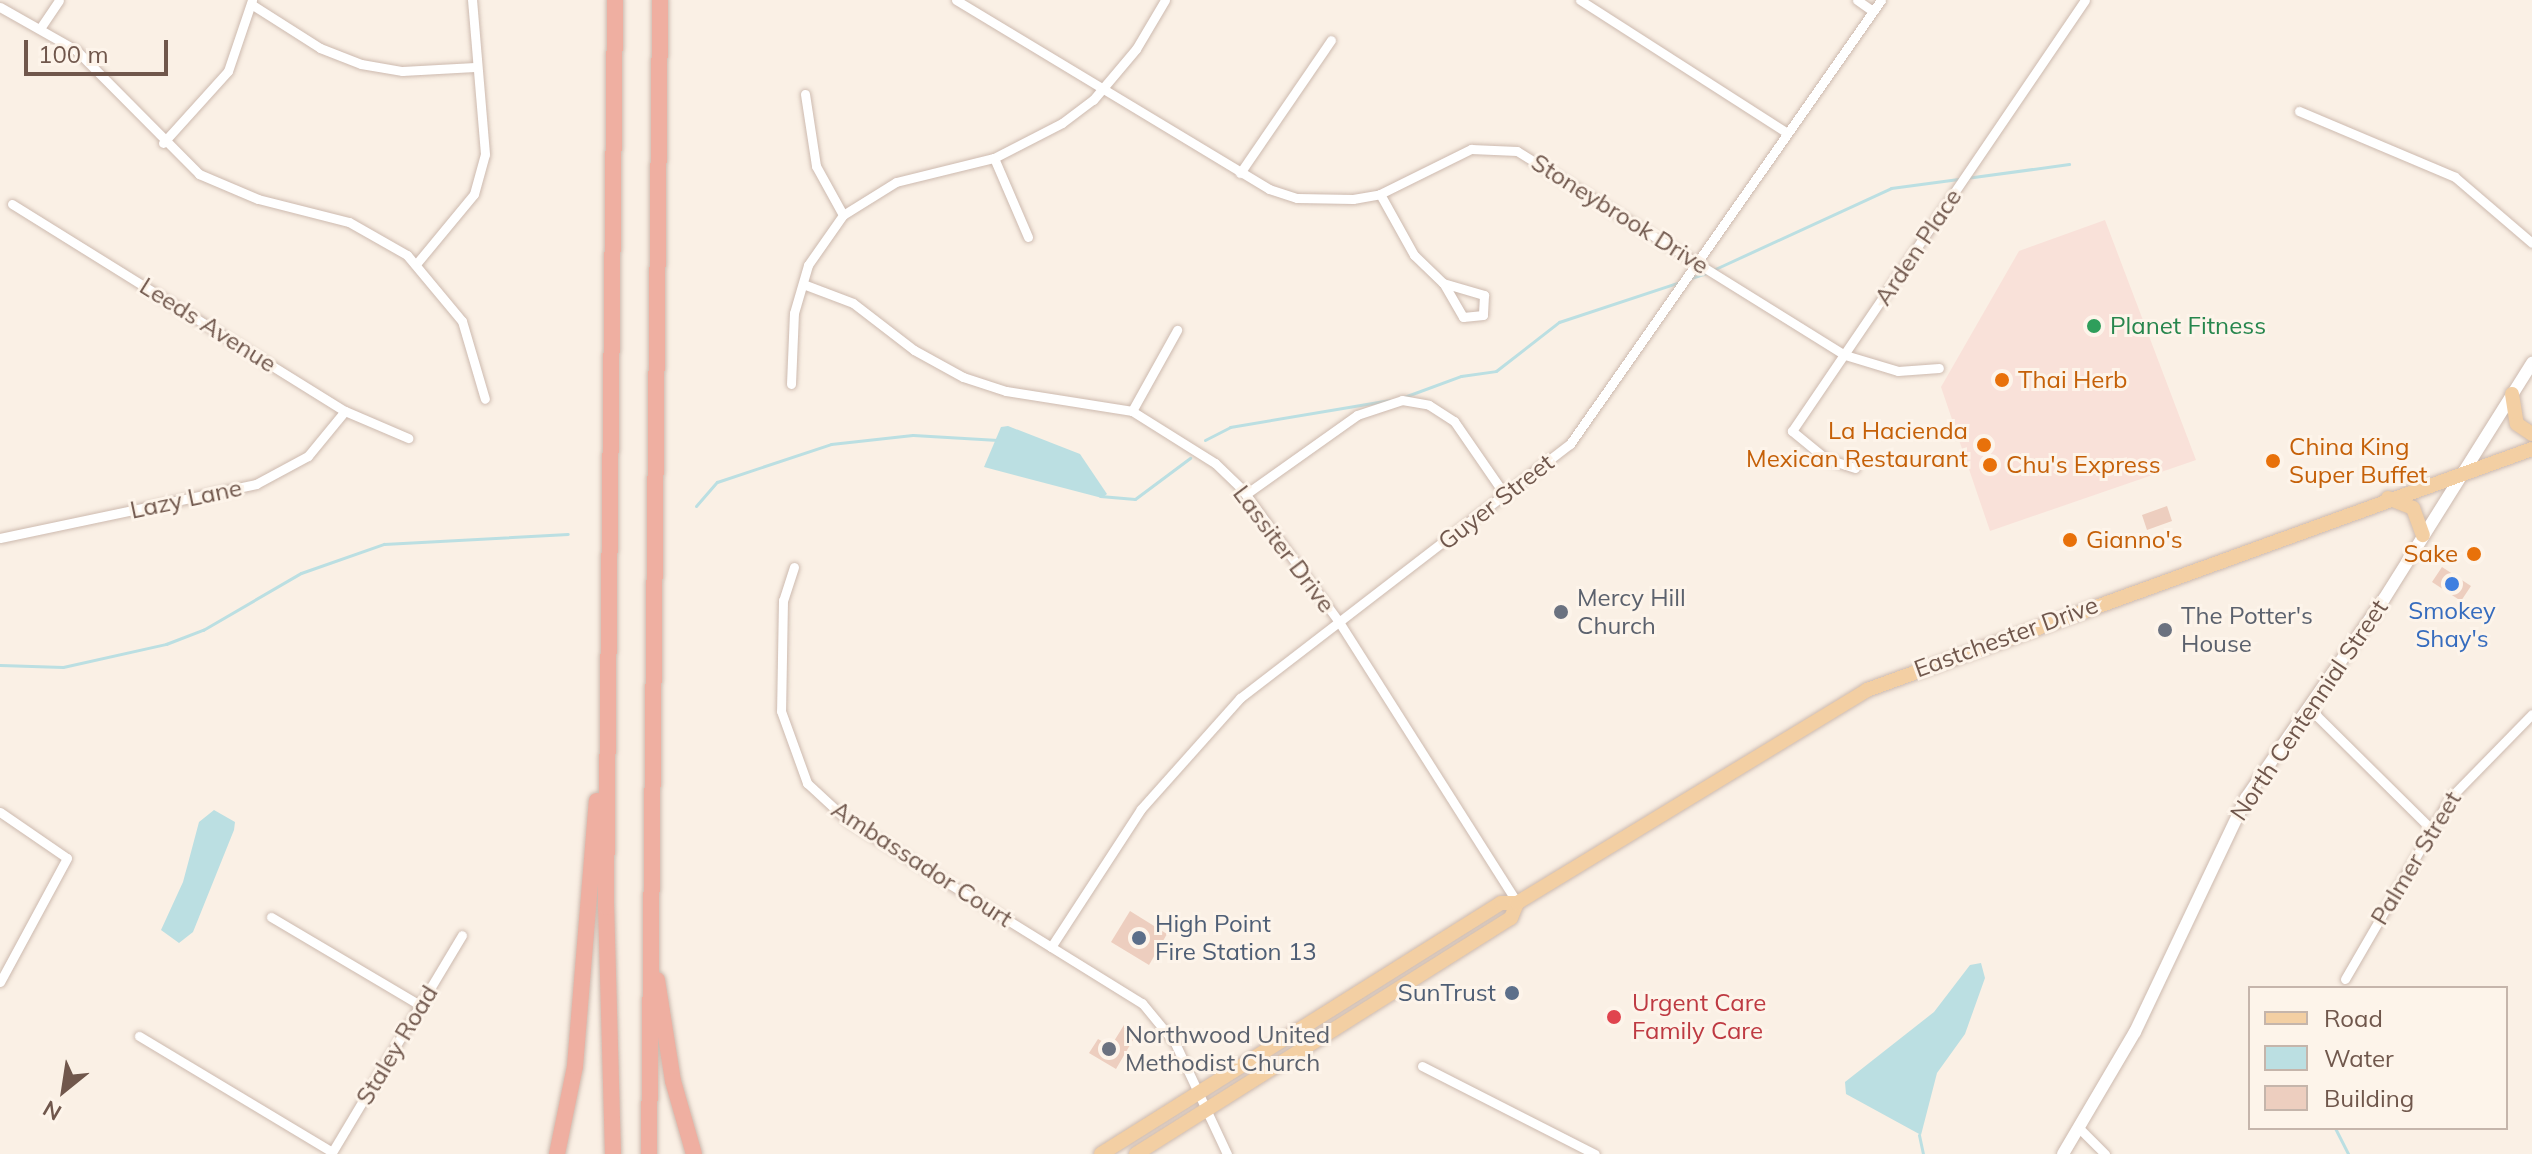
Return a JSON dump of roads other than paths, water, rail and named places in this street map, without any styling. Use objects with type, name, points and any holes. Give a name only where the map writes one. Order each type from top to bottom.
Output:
[{"type":"highway","points":[[613,1154],[606,969],[615,0]]},
{"type":"highway","points":[[649,1154],[660,0]]},
{"type":"highway","points":[[557,1154],[575,1066],[608,668]]},
{"type":"highway","points":[[651,939],[670,1069],[694,1154]]},
{"type":"main road","points":[[2512,394],[2517,424],[2532,434]]},
{"type":"main road","name":"Eastchester Drive","points":[[1101,1154],[1196,1091],[1501,903],[1517,903],[1867,690],[2388,498],[2532,449]]},
{"type":"main road","points":[[2388,498],[2413,508],[2423,535]]},
{"type":"main road","name":"Eastchester Drive","points":[[1136,1154],[1511,918],[1517,903]]},
{"type":"street","points":[[41,27],[59,0]]},
{"type":"street","points":[[417,263],[461,214],[481,175],[487,128],[475,67],[472,0]]},
{"type":"street","name":"Stoneybrook Drive","points":[[956,0],[1240,173],[1297,198],[1328,201],[1380,194],[1471,149],[1517,151],[1845,355],[1898,371],[1939,368]]},
{"type":"street","points":[[791,384],[794,313],[819,245],[843,215],[896,182],[994,158],[1062,123],[1102,89],[1165,0]]},
{"type":"street","points":[[1580,0],[1787,133]]},
{"type":"street","points":[[1857,0],[1873,11]]},
{"type":"street","name":"Guyer Street","points":[[1051,947],[1141,809],[1188,752],[1246,693],[1570,444],[1881,0]]},
{"type":"street","name":"Arden Place","points":[[1855,468],[1825,458],[1792,431],[2085,0]]},
{"type":"street","points":[[163,143],[228,71],[252,2],[320,48],[361,64],[402,71],[475,67]]},
{"type":"street","points":[[0,7],[41,27],[76,50],[163,143],[213,182],[349,222],[417,263],[462,321],[485,399]]},
{"type":"street","points":[[1240,173],[1331,40]]},
{"type":"street","points":[[805,94],[816,166],[843,215]]},
{"type":"street","points":[[2299,111],[2455,177],[2532,243]]},
{"type":"street","points":[[994,158],[1028,237]]},
{"type":"street","points":[[1380,194],[1414,255],[1443,283],[1463,317],[1483,315],[1484,295],[1443,283]]},
{"type":"street","name":"Leeds Avenue","points":[[12,204],[345,411],[408,438]]},
{"type":"street","name":"Lassiter Drive","points":[[803,284],[853,303],[914,350],[963,377],[1006,391],[1132,411],[1190,443],[1246,494],[1339,622],[1517,903]]},
{"type":"street","points":[[1132,411],[1177,330]]},
{"type":"street","name":"North Centennial Street","points":[[2063,1154],[2135,1032],[2225,835],[2423,535],[2532,363]]},
{"type":"street","points":[[1246,494],[1357,415],[1402,400],[1429,405],[1454,421],[1505,495]]},
{"type":"street","name":"Lazy Lane","points":[[0,538],[256,484],[308,456],[345,411]]},
{"type":"street","name":"Ambassador Court","points":[[794,567],[783,600],[781,711],[807,783],[848,821],[1153,1013],[1227,1154]]},
{"type":"street","points":[[2312,700],[2317,716],[2431,829]]},
{"type":"street","name":"Palmer Street","points":[[2345,979],[2462,781],[2532,714]]},
{"type":"street","points":[[0,812],[67,858],[0,982]]},
{"type":"street","points":[[271,917],[420,1005]]},
{"type":"street","name":"Staley Road","points":[[332,1153],[462,935]]},
{"type":"street","points":[[139,1036],[332,1153]]},
{"type":"street","points":[[1422,1066],[1595,1154]]},
{"type":"street","points":[[2079,1128],[2105,1154]]},
{"type":"water","points":[[1008,426],[1080,454],[1107,494],[1102,498],[984,467],[1001,427]]},
{"type":"water","points":[[214,810],[235,822],[234,830],[193,932],[179,943],[161,930],[183,882],[199,822]]},
{"type":"water","points":[[1981,963],[1985,978],[1965,1034],[1937,1073],[1921,1135],[1846,1094],[1845,1082],[1934,1012],[1970,965]]},
{"type":"waterway","points":[[1966,178],[2069,164]]},
{"type":"waterway","points":[[1713,270],[1891,188],[1958,179]]},
{"type":"waterway","points":[[1691,278],[1706,273]]},
{"type":"waterway","points":[[1404,397],[1461,376],[1496,371],[1559,322],[1680,282]]},
{"type":"waterway","points":[[1205,440],[1230,427],[1389,400]]},
{"type":"waterway","points":[[696,506],[717,482],[831,444],[913,435],[998,440]]},
{"type":"waterway","points":[[1100,496],[1135,499],[1190,458]]},
{"type":"waterway","points":[[0,665],[63,667],[166,644],[203,630],[301,573],[384,544],[568,534]]},
{"type":"waterway","points":[[2336,1130],[2348,1154]]},
{"type":"waterway","points":[[1919,1135],[1923,1154]]},
{"type":"place","name":"Planet Fitness","points":[[2094,326]]},
{"type":"place","name":"Thai Herb","points":[[2002,380]]},
{"type":"place","name":"La Hacienda Mexican Restaurant","points":[[1984,445]]},
{"type":"place","name":"China King Super Buffet","points":[[2273,461]]},
{"type":"place","name":"Chu's Express","points":[[1990,465]]},
{"type":"place","name":"Gianno's","points":[[2070,540]]},
{"type":"place","name":"Sake","points":[[2474,554]]},
{"type":"place","name":"Smokey Shay's","points":[[2452,584]]},
{"type":"place","name":"Mercy Hill Church","points":[[1561,612]]},
{"type":"place","name":"The Potter's House","points":[[2165,630]]},
{"type":"place","name":"High Point Fire Station 13","points":[[1139,938]]},
{"type":"place","name":"SunTrust","points":[[1512,993]]},
{"type":"place","name":"Urgent Care Family Care","points":[[1614,1017]]},
{"type":"place","name":"Northwood United Methodist Church","points":[[1109,1049]]}]
